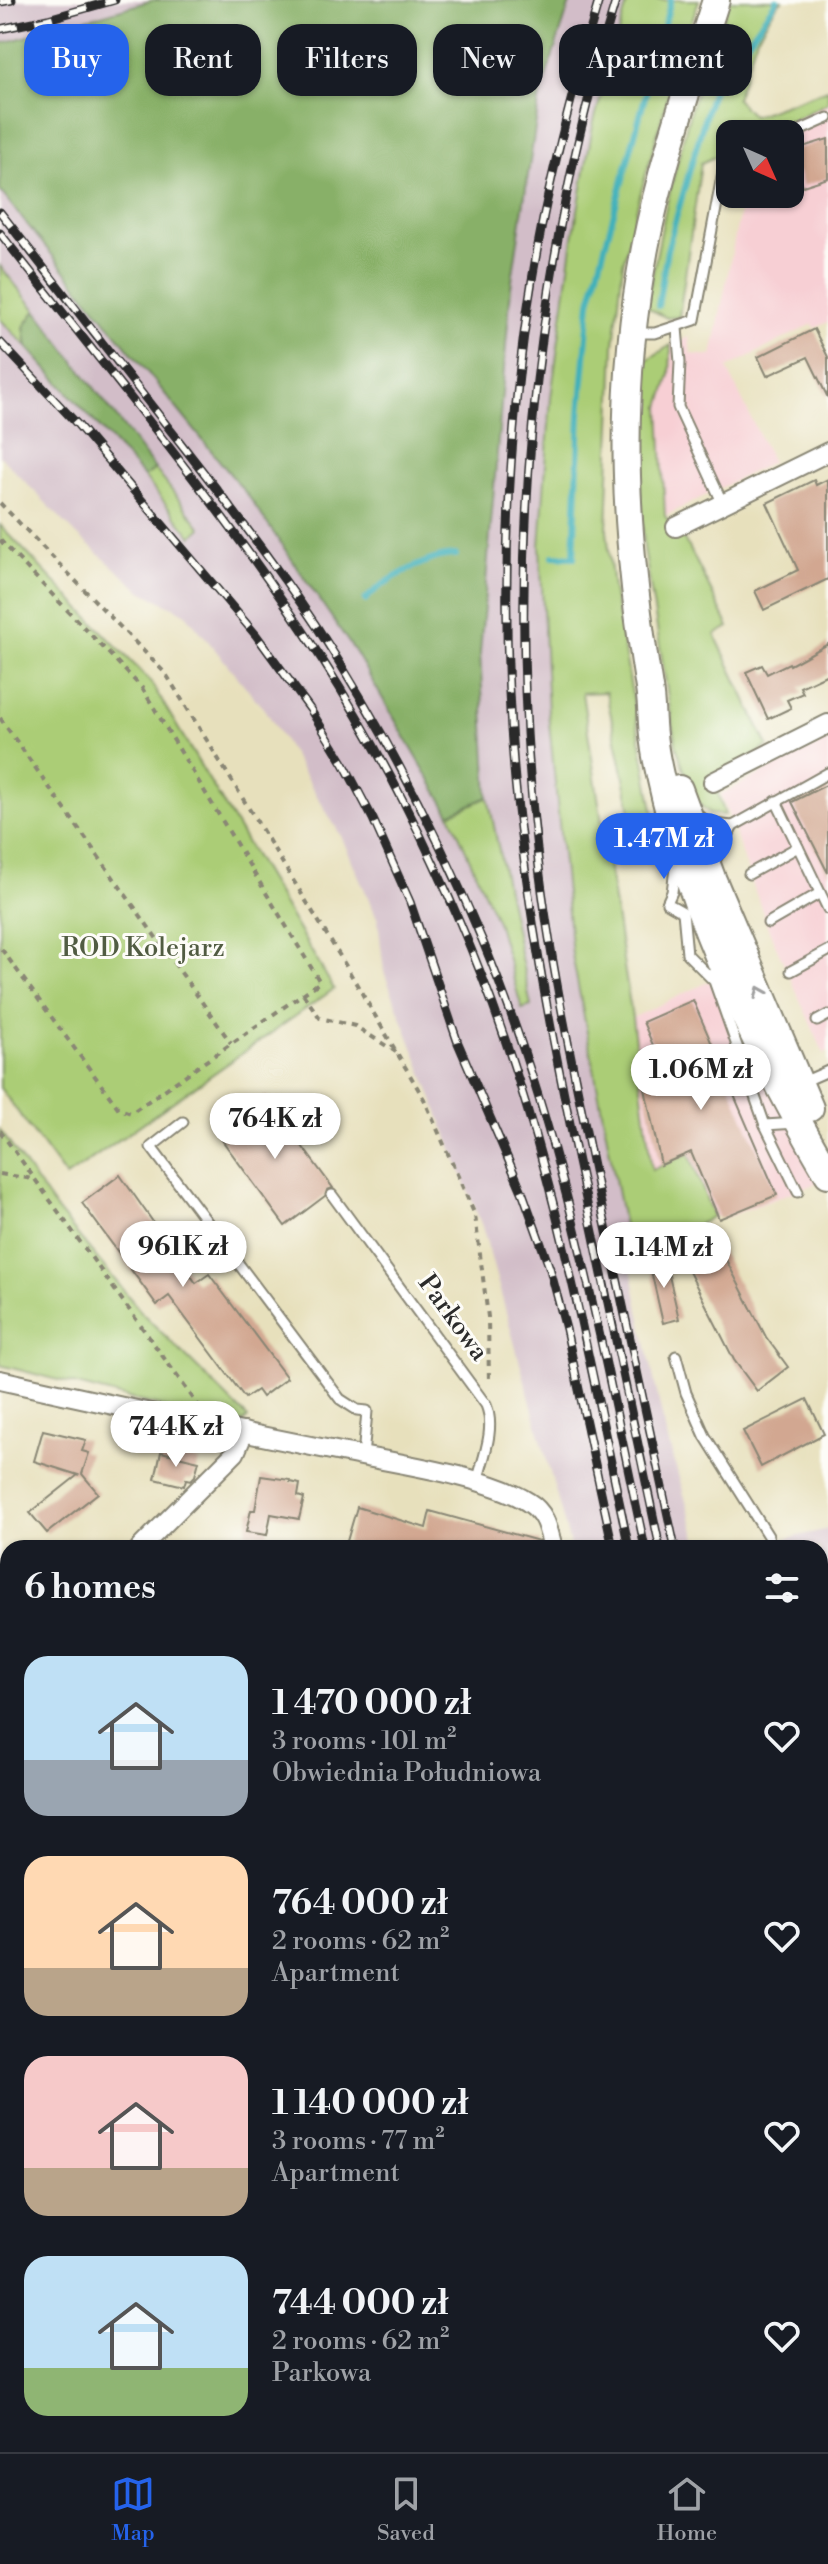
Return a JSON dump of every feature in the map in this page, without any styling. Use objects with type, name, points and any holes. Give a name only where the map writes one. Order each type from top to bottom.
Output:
[{"type":"main road","points":[[716,0],[658,189],[641,270],[633,332],[625,454],[627,518],[636,613],[649,690],[653,742],[677,841],[750,1028],[828,1174]]},
{"type":"main road","points":[[649,690],[683,800],[712,878],[702,907],[800,1084],[828,1149]]},
{"type":"street","points":[[676,527],[828,452]]},
{"type":"street","points":[[713,782],[828,724]]},
{"type":"street","points":[[0,1380],[477,1482],[516,1495],[535,1507],[546,1519],[551,1540]]},
{"type":"street","points":[[148,1540],[235,1453],[244,1432]]},
{"type":"lane","points":[[804,129],[828,118]]},
{"type":"lane","points":[[633,332],[655,333],[695,320],[716,208]]},
{"type":"lane","points":[[677,328],[680,362],[678,407],[723,504]]},
{"type":"lane","points":[[712,878],[715,859],[733,826],[828,773]]},
{"type":"lane","points":[[683,800],[705,821],[733,826]]},
{"type":"lane","points":[[776,801],[828,909]]},
{"type":"lane","points":[[749,874],[798,847]]},
{"type":"lane","points":[[768,923],[820,893]]},
{"type":"lane","points":[[702,907],[687,954],[714,981],[765,1125],[798,1192]]},
{"type":"lane","points":[[791,971],[828,951]]},
{"type":"lane","points":[[817,1021],[828,1015]]},
{"type":"lane","points":[[800,1084],[828,1071]]},
{"type":"lane","points":[[183,1122],[151,1147],[340,1399],[357,1410],[367,1411],[363,1457]]},
{"type":"lane","points":[[765,1125],[800,1122]]},
{"type":"lane","name":"Parkowa","points":[[332,1195],[486,1405]]},
{"type":"lane","points":[[676,1356],[686,1393],[705,1436],[769,1540]]},
{"type":"lane","points":[[477,1482],[490,1431],[491,1417],[486,1405]]},
{"type":"path","points":[[0,503],[166,674],[424,1099],[475,1215],[488,1317],[490,1392],[486,1405]]},
{"type":"path","points":[[0,540],[142,688],[320,982],[131,1113],[119,1109],[0,947]]},
{"type":"path","points":[[0,718],[231,1043]]},
{"type":"path","points":[[303,994],[320,1018],[355,1026],[396,1052]]},
{"type":"path","points":[[0,1131],[199,1407]]},
{"type":"path","points":[[0,1174],[35,1179]]},
{"type":"shaded area","points":[[0,0],[153,0],[70,24],[24,24],[24,37],[0,44]]},
{"type":"shaded area","points":[[571,0],[628,0],[621,24],[563,24]]},
{"type":"shaded area","points":[[559,37],[559,96],[601,96],[573,238],[551,397],[540,546],[548,712],[572,954],[639,1310],[666,1434],[698,1540],[569,1540],[483,1229],[384,972],[378,920],[341,836],[268,714],[185,613],[141,591],[77,535],[0,456],[0,319],[144,477],[192,536],[201,529],[0,266],[0,191],[249,497],[356,653],[450,814],[483,885],[531,1006],[488,797],[480,653],[511,287],[540,96],[543,96],[543,86]]},
{"type":"shaded area","points":[[828,103],[828,322],[815,328],[813,324],[727,368],[772,462],[665,516],[660,407],[670,375],[671,345],[689,337],[691,354],[712,356],[740,208],[804,208],[804,120],[793,120]]},
{"type":"shaded area","points":[[828,740],[828,1052],[824,1054],[768,928],[721,794]]},
{"type":"shaded area","points":[[721,976],[825,1180],[724,1218],[713,1216],[689,1153],[652,1171],[632,1018]]},
{"type":"shaded area","points":[[828,1529],[828,1540],[782,1540]]},
{"type":"green space","points":[[153,0],[571,0],[563,24],[559,24],[559,37],[543,86],[543,24],[433,24],[433,96],[540,96],[511,287],[480,653],[488,797],[450,814],[356,653],[249,497],[0,191],[0,44],[24,37],[24,96],[129,96],[129,24],[70,24]]},
{"type":"green space","points":[[628,0],[699,0],[691,24],[621,24]]},
{"type":"green space","points":[[730,0],[784,0],[779,2],[757,37],[752,52],[752,24],[721,24]]},
{"type":"green space","points":[[828,89],[828,103],[793,120],[716,120],[716,156],[701,163],[679,317],[667,318],[646,307],[666,207],[695,96],[737,96],[736,99],[753,116]]},
{"type":"green space","points":[[601,96],[668,96],[623,264],[614,345],[607,530],[613,589],[655,821],[635,830],[606,692],[582,693],[652,1170],[689,1153],[713,1216],[631,1263],[572,954],[548,712],[540,546],[551,397],[573,238]]},
{"type":"green space","points":[[0,266],[36,310],[24,327],[27,347],[0,319]]},
{"type":"green space","points":[[36,310],[155,469],[144,477],[27,347],[24,327]]},
{"type":"green space","points":[[671,345],[670,375],[660,407],[665,516],[689,547],[729,627],[715,635],[768,746],[714,782],[725,815],[711,814],[695,801],[676,746],[644,548],[638,450],[645,361]]},
{"type":"green space","points":[[155,469],[201,528],[192,537],[144,477]]},
{"type":"green space","name":"ROD Kolejarz","points":[[0,525],[150,681],[334,989],[66,1177],[0,1088]]},
{"type":"green space","points":[[488,797],[531,1006],[522,1009],[498,924],[450,814]]},
{"type":"green space","points":[[0,1130],[53,1205],[143,1314],[248,1418],[239,1427],[0,1365]]},
{"type":"building","points":[[828,139],[828,178],[804,186],[804,147]]},
{"type":"building","points":[[814,329],[828,357],[828,398],[808,357],[767,376],[758,357]]},
{"type":"building","points":[[828,479],[828,579],[764,610],[755,591],[798,570],[767,503],[814,480],[816,485]]},
{"type":"building","points":[[828,644],[828,674],[800,687],[803,693],[787,700],[791,708],[768,719],[746,672],[762,665],[767,674]]},
{"type":"building","points":[[828,784],[828,873],[792,802]]},
{"type":"building","points":[[693,1000],[777,1195],[719,1219],[691,1152],[661,1165],[639,1060],[656,1052],[643,1022]]},
{"type":"building","points":[[265,1096],[333,1188],[285,1226],[216,1132]]},
{"type":"building","points":[[120,1175],[196,1283],[209,1274],[287,1378],[262,1397],[257,1390],[245,1398],[169,1296],[157,1305],[82,1203]]},
{"type":"building","points":[[709,1227],[766,1337],[788,1367],[757,1391],[734,1360],[678,1250],[678,1243]]},
{"type":"building","points":[[665,1258],[679,1319],[663,1323],[649,1262]]},
{"type":"building","points":[[807,1399],[824,1434],[761,1467],[743,1431]]},
{"type":"building","points":[[43,1430],[86,1440],[82,1451],[89,1453],[82,1474],[98,1493],[47,1533],[30,1513],[78,1475],[34,1461]]},
{"type":"building","points":[[161,1452],[199,1461],[195,1476],[191,1480],[186,1479],[184,1486],[155,1479]]},
{"type":"building","points":[[261,1476],[300,1484],[298,1496],[304,1498],[299,1519],[271,1514],[267,1535],[246,1532],[251,1510],[255,1510]]},
{"type":"building","points":[[357,1507],[426,1528],[430,1511],[535,1540],[347,1540]]},
{"type":"waterway","points":[[553,556],[574,557],[580,414],[590,302],[671,0]]},
{"type":"waterway","points":[[658,306],[667,250],[712,92],[777,0]]},
{"type":"waterway","points":[[365,600],[407,570],[433,559],[456,555]]},
{"type":"railway","points":[[0,2],[12,0]]},
{"type":"railway","points":[[0,29],[115,0]]},
{"type":"railway","points":[[599,0],[569,107],[531,284],[521,354],[509,496],[507,639],[520,831],[543,984],[658,1540]]},
{"type":"railway","points":[[616,0],[587,105],[563,211],[545,318],[532,425],[525,533],[524,642],[528,750],[538,859],[564,1023],[673,1540]]},
{"type":"railway","points":[[0,212],[225,501],[317,627],[386,742],[447,860],[511,1015],[558,1165],[596,1317],[643,1540]]},
{"type":"railway","points":[[0,233],[166,444],[286,605],[369,737],[430,856],[483,979],[530,1118],[584,1332],[627,1540]]},
{"type":"railway","points":[[0,342],[78,425],[256,635],[310,709],[373,819],[410,902],[458,1043],[523,1194],[550,1269],[611,1540]]}]
